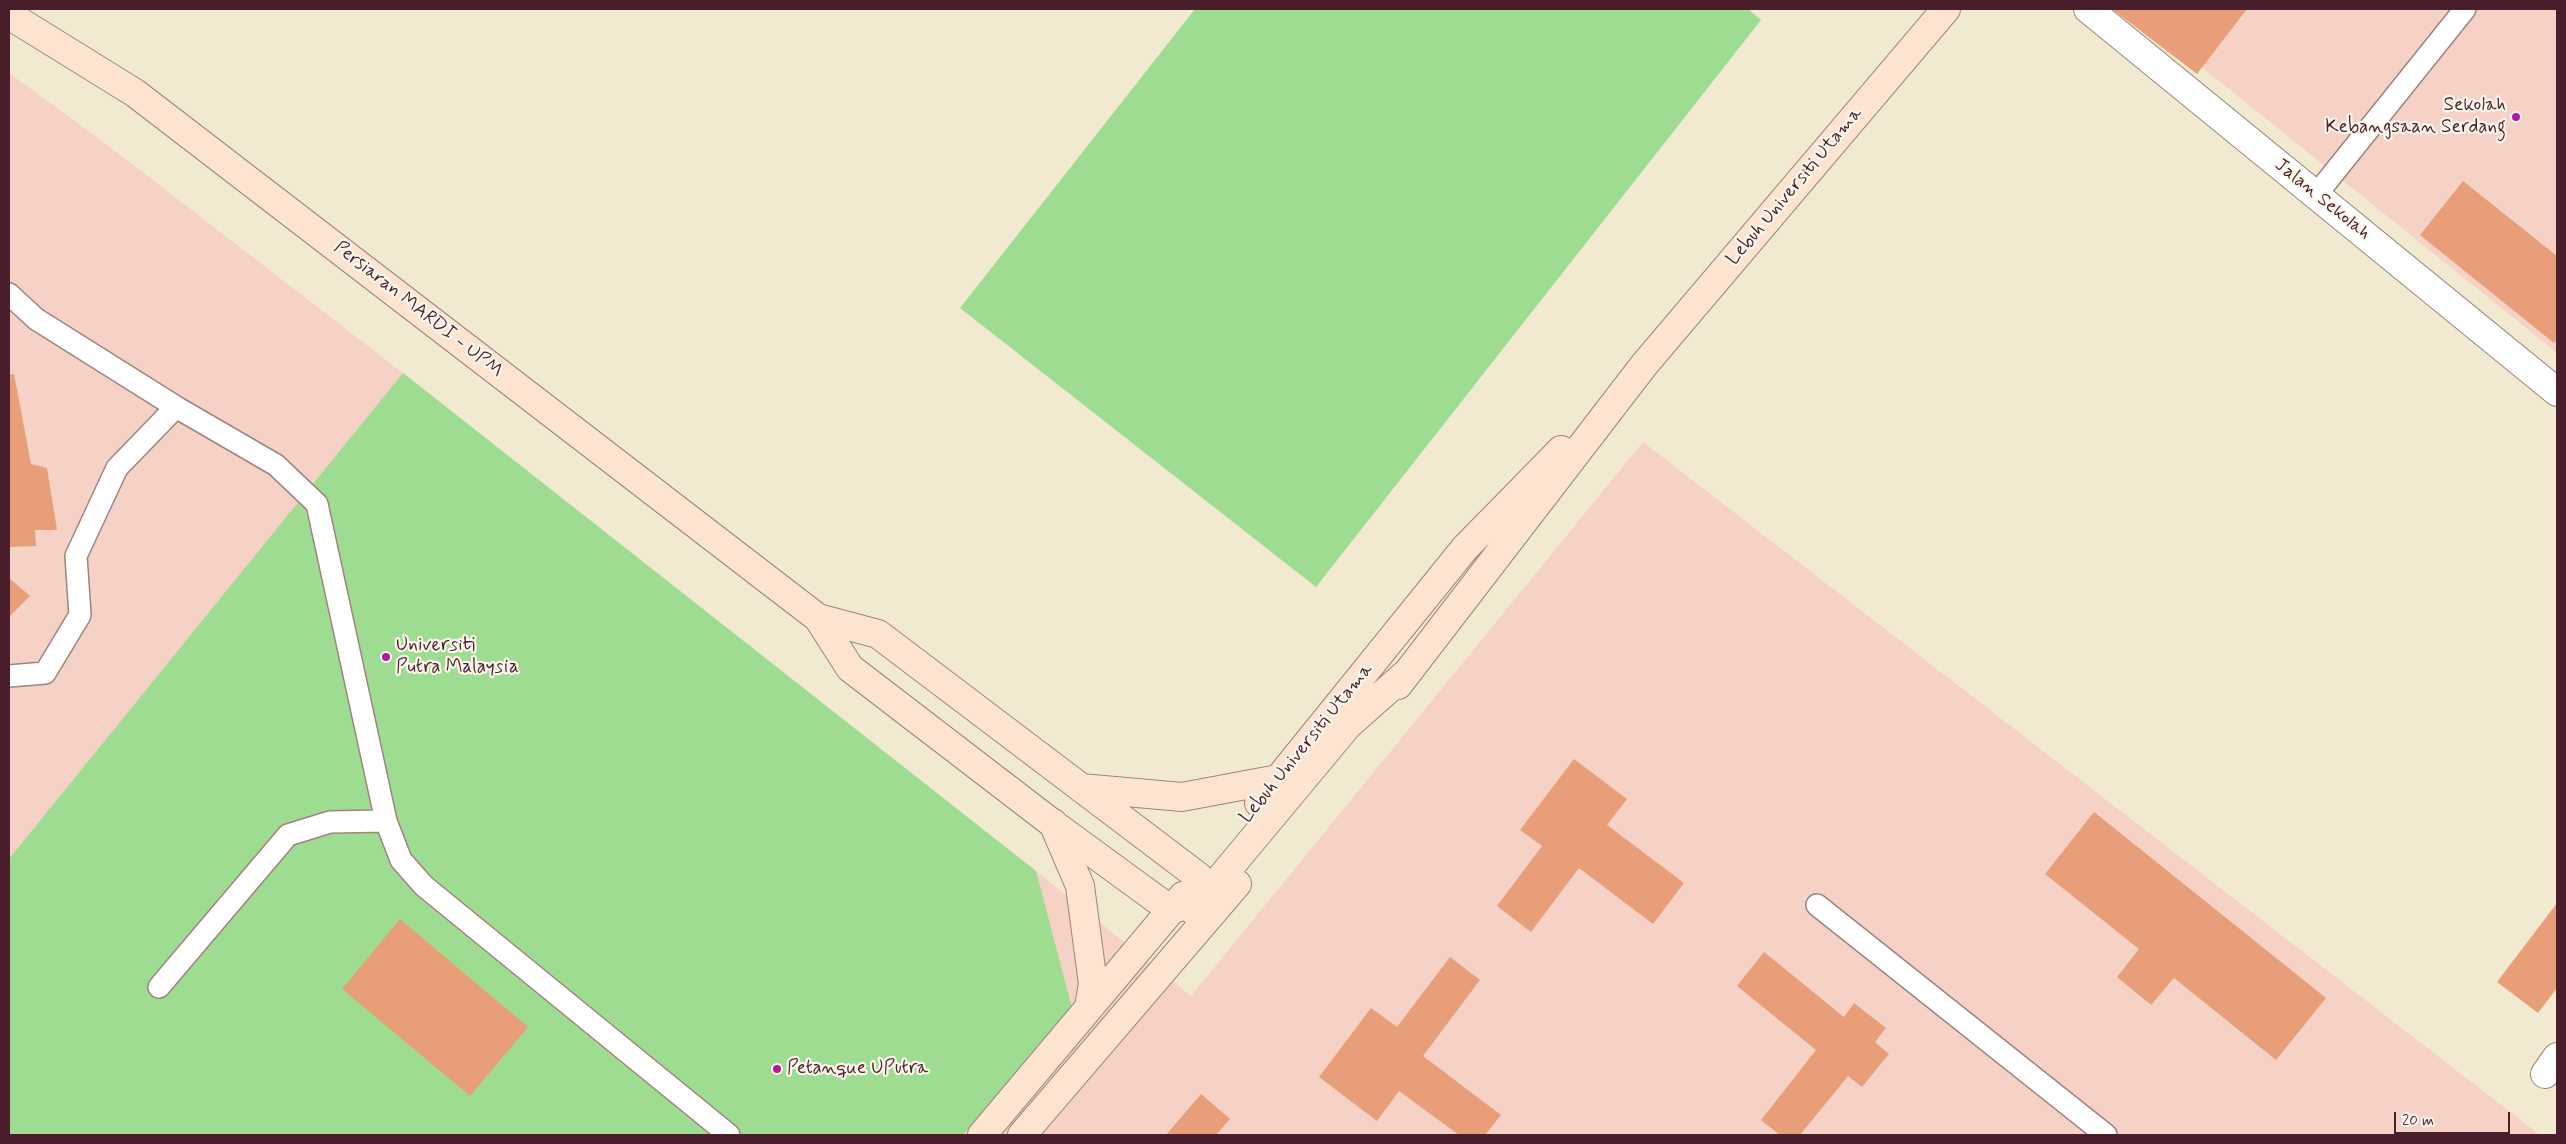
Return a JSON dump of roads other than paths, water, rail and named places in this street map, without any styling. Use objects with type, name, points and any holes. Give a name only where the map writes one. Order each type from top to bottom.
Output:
[{"type":"street","name":"Lebuh Universiti Utama","points":[[1022,1135],[1214,914],[1409,671],[1644,365],[1946,9]]},
{"type":"street","name":"Jalan Sekolah","points":[[2088,9],[2557,392]]},
{"type":"street","name":"Persiaran MARDI - UPM","points":[[9,15],[135,93],[818,618]]},
{"type":"street","name":"Lebuh Universiti Utama","points":[[1199,888],[1278,780],[1465,548],[1644,365]]},
{"type":"street","points":[[818,618],[878,634],[1080,788],[1199,888],[1209,892],[1348,725],[1409,671]]},
{"type":"street","points":[[818,618],[850,668],[1052,823],[1172,910]]},
{"type":"street","points":[[1080,788],[1182,797],[1278,780]]},
{"type":"street","points":[[1052,823],[1080,886],[1094,984],[1089,1007]]},
{"type":"street","points":[[982,1135],[1172,910],[1199,888]]},
{"type":"street","points":[[1039,1114],[1077,1050],[1192,914],[1199,888]]},
{"type":"lane","points":[[2316,195],[2466,9]]},
{"type":"lane","points":[[9,294],[36,319],[176,407],[276,465],[316,504],[386,821],[401,860],[424,886],[729,1135]]},
{"type":"lane","points":[[9,676],[45,674],[80,615],[76,556],[117,468],[176,407]]},
{"type":"lane","points":[[159,987],[288,835],[330,822],[386,821]]},
{"type":"lane","points":[[1817,905],[2106,1135]]},
{"type":"place","name":"Sekolah Kebangsaan Serdang","points":[[2516,117]]},
{"type":"place","name":"Universiti Putra Malaysia","points":[[386,657]]},
{"type":"place","name":"Petanque UPutra","points":[[777,1069]]}]
